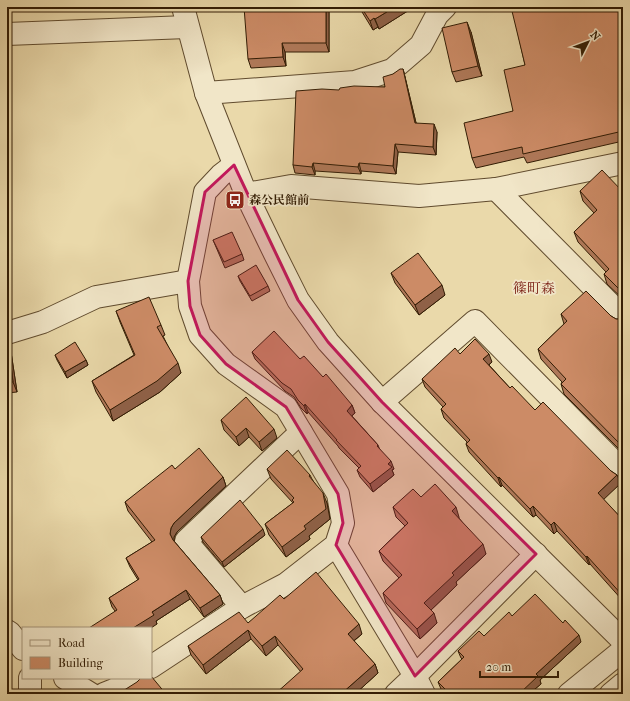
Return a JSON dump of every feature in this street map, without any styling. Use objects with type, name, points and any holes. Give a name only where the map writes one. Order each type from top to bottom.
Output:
[{"type":"street","points":[[206,93],[355,82],[392,70],[421,45],[437,15],[445,7]]},
{"type":"street","points":[[7,34],[185,17],[206,93],[234,165],[246,194],[298,300],[328,342],[382,402],[623,641]]},
{"type":"street","points":[[246,194],[291,186],[419,196],[496,189],[623,162]]},
{"type":"street","points":[[152,666],[242,607],[286,584],[336,546],[343,523],[338,494],[286,407],[226,364],[200,335],[190,306],[188,280],[205,192],[221,175],[234,165]]},
{"type":"street","points":[[496,189],[623,316]]},
{"type":"street","points":[[7,333],[43,322],[96,297],[188,280]]},
{"type":"street","points":[[382,402],[474,321],[623,471]]},
{"type":"street","points":[[242,607],[186,541],[301,432]]},
{"type":"street","points":[[336,546],[419,685]]},
{"type":"street","points":[[396,694],[419,685],[536,554]]},
{"type":"street","points":[[7,631],[22,648]]},
{"type":"street","points":[[569,694],[623,650]]},
{"type":"street","points":[[30,679],[30,694]]},
{"type":"street","points":[[67,679],[91,694]]},
{"type":"street","points":[[104,694],[132,679]]},
{"type":"street","points":[[611,694],[623,684]]},
{"type":"highlighted area","points":[[234,165],[298,300],[328,342],[382,402],[536,554],[415,676],[336,545],[343,523],[338,494],[286,407],[226,364],[200,335],[190,306],[188,281],[205,192]]},
{"type":"building","points":[[244,7],[326,7],[326,43],[282,43],[283,57],[248,59]]},
{"type":"building","points":[[361,7],[395,7],[370,21]]},
{"type":"building","points":[[511,7],[563,7],[564,10],[575,7],[623,7],[623,131],[523,154],[522,147],[472,158],[464,123],[513,111],[504,70],[525,65]]},
{"type":"building","points":[[467,22],[478,66],[452,72],[442,28]]},
{"type":"building","points":[[400,69],[403,69],[415,123],[434,124],[433,147],[395,144],[393,166],[359,163],[358,167],[313,163],[312,167],[293,165],[296,91],[322,89],[339,90],[340,88],[354,86],[385,87],[383,77],[393,74]]},
{"type":"building","points":[[602,170],[623,192],[623,293],[604,274],[609,269],[574,232],[597,210],[580,191]]},
{"type":"building","points":[[232,232],[242,254],[224,262],[213,240]]},
{"type":"building","points":[[418,253],[442,285],[415,305],[391,273]]},
{"type":"building","points":[[256,265],[268,286],[250,296],[238,276]]},
{"type":"building","points":[[586,291],[611,316],[616,319],[623,319],[623,447],[561,384],[566,379],[538,349],[567,321],[561,314]]},
{"type":"building","points":[[149,297],[161,325],[157,327],[178,363],[157,381],[110,410],[92,381],[135,355],[116,311]]},
{"type":"building","points":[[274,331],[300,359],[304,356],[323,377],[326,374],[352,405],[347,411],[391,461],[388,464],[392,467],[370,484],[357,470],[361,466],[305,404],[304,406],[298,400],[291,389],[282,383],[252,352]]},
{"type":"building","points":[[475,339],[489,354],[483,359],[510,388],[512,386],[535,410],[543,402],[611,471],[617,475],[598,493],[623,520],[623,596],[554,522],[551,525],[533,506],[530,509],[466,444],[470,440],[441,409],[446,404],[422,379],[455,348],[460,354]]},
{"type":"building","points":[[8,342],[13,382],[7,382]]},
{"type":"building","points":[[75,342],[86,360],[65,372],[55,355]]},
{"type":"building","points":[[246,397],[274,429],[259,442],[246,428],[236,437],[221,420]]},
{"type":"building","points":[[199,448],[223,477],[174,523],[170,534],[173,540],[220,595],[200,608],[186,590],[152,612],[154,615],[135,627],[91,627],[117,610],[109,598],[139,579],[126,558],[155,540],[125,502],[172,465],[175,469]]},
{"type":"building","points":[[287,450],[310,475],[309,476],[323,493],[326,509],[304,526],[306,529],[282,547],[265,524],[294,502],[292,500],[294,498],[267,469]]},
{"type":"building","points":[[435,484],[456,507],[452,511],[483,544],[452,573],[454,575],[424,603],[434,613],[417,629],[383,593],[402,575],[379,551],[408,523],[393,507],[413,489],[421,497]]},
{"type":"building","points":[[240,500],[263,529],[222,562],[201,537]]},
{"type":"building","points":[[316,572],[359,624],[348,634],[375,664],[341,694],[275,694],[303,669],[275,636],[262,646],[248,630],[203,665],[188,646],[239,612],[248,623],[280,595],[284,599]]},
{"type":"building","points":[[535,594],[563,623],[565,620],[579,635],[536,674],[538,676],[519,694],[450,694],[438,682],[464,657],[458,651],[479,631],[484,636],[509,612],[512,616]]},
{"type":"building","points":[[152,677],[166,694],[118,694],[140,679],[152,679]]},
{"type":"building","points":[[72,692],[76,694],[50,694]]},
{"type":"place","name":"森公民館前","points":[[235,200]]},
{"type":"district","name":"篠町森","points":[[534,288]]}]
